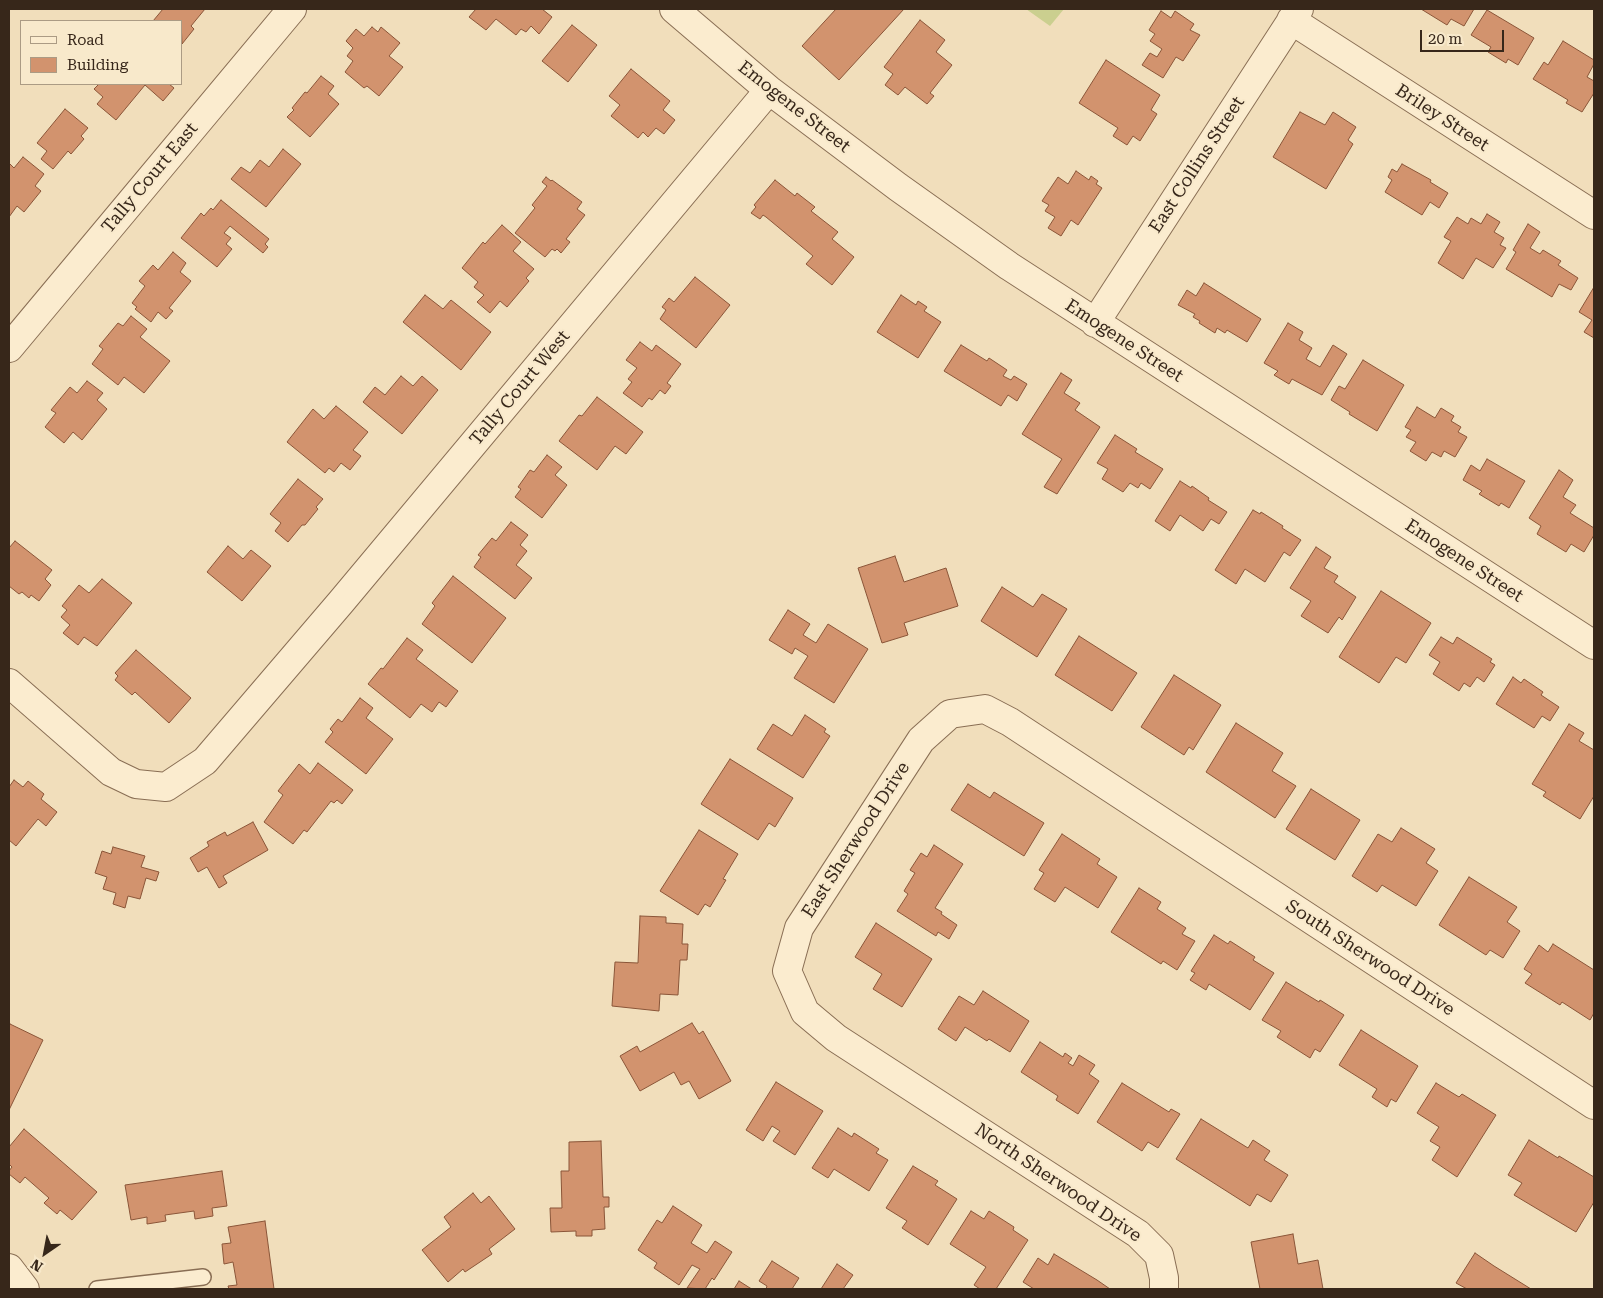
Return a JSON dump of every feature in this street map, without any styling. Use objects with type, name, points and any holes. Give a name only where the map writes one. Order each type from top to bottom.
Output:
[{"type":"street","name":"Tally Court East","points":[[9,348],[292,9]]},
{"type":"street","name":"Emogene Street","points":[[674,9],[769,90],[898,187],[1001,260],[1095,323],[1594,645]]},
{"type":"street","name":"Briley Street","points":[[1295,14],[1594,215]]},
{"type":"street","name":"East Collins Street","points":[[1095,323],[1295,14]]},
{"type":"street","name":"Tally Court West","points":[[9,683],[111,772],[136,784],[166,787],[205,761],[769,90]]},
{"type":"street","name":"East Sherwood Drive","points":[[961,1118],[836,1038],[805,1012],[787,971],[799,928],[921,740],[950,714],[985,709],[1010,722],[1146,811]]},
{"type":"street","name":"South Sherwood Drive","points":[[1146,811],[1594,1105]]},
{"type":"street","name":"North Sherwood Drive","points":[[961,1118],[1138,1234],[1159,1255],[1164,1284]]},
{"type":"street","points":[[9,1268],[25,1289]]},
{"type":"lane","points":[[97,1289],[203,1277]]},
{"type":"green space","points":[[1026,9],[1064,9],[1050,26]]},
{"type":"building","points":[[163,9],[205,9],[191,26],[194,29],[182,44],[182,20],[154,20]]},
{"type":"building","points":[[476,9],[542,9],[552,17],[539,34],[531,26],[526,32],[521,29],[516,35],[496,19],[486,30],[469,17]]},
{"type":"building","points":[[836,9],[904,9],[839,80],[802,46]]},
{"type":"building","points":[[1421,9],[1474,9],[1464,26],[1451,19],[1447,25]]},
{"type":"building","points":[[1487,10],[1534,38],[1518,65],[1508,59],[1506,63],[1488,52],[1491,47],[1471,35]]},
{"type":"building","points":[[1161,11],[1171,18],[1175,11],[1194,24],[1190,30],[1200,35],[1183,61],[1176,57],[1163,78],[1142,65],[1150,53],[1157,57],[1162,49],[1150,41],[1155,34],[1149,30]]},
{"type":"building","points":[[920,20],[945,40],[936,52],[952,65],[930,93],[934,96],[927,104],[905,87],[898,95],[885,85],[893,74],[884,67]]},
{"type":"building","points":[[572,25],[597,45],[568,82],[542,61]]},
{"type":"building","points":[[372,27],[378,32],[381,27],[400,43],[389,56],[403,67],[379,96],[367,86],[364,88],[345,72],[353,61],[347,56],[353,48],[346,41],[356,29],[364,36]]},
{"type":"building","points":[[1563,41],[1594,60],[1594,64],[1587,77],[1594,81],[1594,93],[1582,112],[1566,103],[1568,100],[1533,79],[1544,62],[1548,65]]},
{"type":"building","points":[[1106,60],[1160,95],[1151,110],[1157,114],[1140,141],[1133,136],[1127,145],[1113,136],[1118,128],[1079,103]]},
{"type":"building","points":[[631,69],[670,101],[663,110],[675,120],[664,134],[656,128],[648,137],[643,132],[638,138],[611,116],[620,105],[609,96]]},
{"type":"building","points":[[321,76],[334,86],[328,94],[339,104],[310,137],[287,117],[294,110],[292,108],[305,92],[307,93]]},
{"type":"building","points":[[98,85],[145,85],[116,120],[97,104],[103,97],[94,89]]},
{"type":"building","points":[[145,85],[170,85],[174,88],[163,101]]},
{"type":"building","points":[[65,109],[88,128],[81,136],[84,139],[71,154],[68,151],[53,169],[41,159],[47,151],[37,143]]},
{"type":"building","points":[[1300,112],[1325,125],[1333,112],[1356,127],[1348,140],[1353,144],[1326,189],[1273,157]]},
{"type":"building","points":[[283,149],[301,164],[266,207],[231,179],[241,167],[250,173],[260,160],[269,167]]},
{"type":"building","points":[[23,157],[44,174],[35,186],[41,191],[24,212],[17,206],[9,217],[9,163],[14,168]]},
{"type":"building","points":[[1402,164],[1431,180],[1430,182],[1448,193],[1439,208],[1430,202],[1422,215],[1385,192],[1392,180],[1388,177],[1392,169],[1397,172]]},
{"type":"building","points":[[1076,171],[1089,180],[1091,176],[1098,181],[1096,184],[1102,188],[1078,225],[1071,220],[1061,236],[1048,228],[1055,217],[1045,211],[1049,205],[1042,201],[1058,177],[1068,184]]},
{"type":"building","points":[[546,177],[582,202],[577,209],[585,215],[566,239],[570,242],[561,253],[557,249],[555,251],[552,249],[545,257],[515,233],[535,208],[532,205],[547,186],[542,182]]},
{"type":"building","points":[[775,180],[795,196],[797,193],[815,207],[811,211],[838,232],[832,239],[854,257],[832,285],[806,264],[813,256],[766,217],[763,215],[760,219],[751,213],[756,207],[754,205]]},
{"type":"building","points":[[221,200],[269,239],[265,244],[268,247],[263,253],[230,226],[224,233],[231,238],[226,244],[232,249],[217,267],[181,238],[201,213],[204,216],[211,208],[213,210]]},
{"type":"building","points":[[1487,214],[1500,222],[1494,232],[1504,238],[1500,245],[1506,248],[1493,268],[1476,258],[1463,279],[1438,263],[1451,241],[1444,237],[1457,217],[1468,224],[1471,218],[1481,224]]},
{"type":"building","points":[[1528,224],[1540,232],[1530,248],[1540,254],[1543,250],[1561,261],[1558,265],[1578,278],[1571,290],[1559,284],[1552,297],[1506,269],[1516,252],[1513,250]]},
{"type":"building","points":[[502,225],[521,242],[513,251],[534,269],[526,278],[529,281],[507,307],[500,301],[490,313],[477,302],[484,295],[474,287],[478,282],[462,268],[483,242],[485,244]]},
{"type":"building","points":[[173,252],[186,263],[180,272],[191,281],[169,308],[173,311],[166,319],[158,312],[151,322],[135,309],[137,307],[132,303],[145,286],[139,281],[153,265],[158,270]]},
{"type":"building","points":[[695,277],[730,305],[696,348],[660,319],[666,310],[662,307],[669,298],[674,302]]},
{"type":"building","points":[[1204,283],[1261,319],[1247,342],[1227,330],[1225,333],[1217,328],[1215,333],[1199,323],[1200,321],[1193,317],[1195,314],[1178,305],[1187,290],[1196,296]]},
{"type":"building","points":[[1594,287],[1594,338],[1584,332],[1592,320],[1579,312]]},
{"type":"building","points":[[425,295],[443,309],[451,300],[491,332],[461,370],[403,322]]},
{"type":"building","points":[[901,295],[916,305],[918,301],[927,307],[924,311],[941,322],[918,358],[877,332]]},
{"type":"building","points":[[131,316],[147,329],[140,337],[170,361],[144,393],[124,377],[118,385],[92,364],[103,349],[99,346],[118,323],[123,326]]},
{"type":"building","points":[[1288,323],[1303,332],[1299,340],[1312,348],[1306,359],[1320,367],[1333,345],[1347,354],[1322,395],[1292,379],[1289,384],[1274,375],[1278,371],[1264,363]]},
{"type":"building","points":[[640,342],[652,351],[656,345],[681,364],[667,383],[671,386],[665,394],[660,390],[652,400],[649,398],[642,407],[623,393],[632,382],[628,379],[637,368],[626,360]]},
{"type":"building","points":[[961,345],[987,361],[989,358],[1007,370],[1003,376],[1011,380],[1014,376],[1027,384],[1017,401],[1008,395],[1001,406],[944,371]]},
{"type":"building","points":[[1363,360],[1404,385],[1377,431],[1349,414],[1350,412],[1331,400],[1339,386],[1345,389]]},
{"type":"building","points":[[1061,373],[1072,380],[1064,393],[1080,403],[1075,410],[1100,427],[1057,494],[1044,487],[1062,459],[1022,434]]},
{"type":"building","points":[[401,376],[413,386],[422,376],[438,390],[402,434],[363,402],[375,387],[385,395]]},
{"type":"building","points":[[87,381],[103,393],[97,400],[107,409],[82,440],[73,432],[64,443],[45,427],[56,413],[51,410],[70,387],[77,393]]},
{"type":"building","points":[[597,397],[643,432],[626,454],[615,446],[597,470],[559,441],[579,415],[582,416]]},
{"type":"building","points":[[336,406],[368,432],[353,450],[361,456],[350,470],[341,463],[334,472],[329,468],[325,473],[287,442],[313,409],[324,419]]},
{"type":"building","points":[[1417,407],[1435,418],[1441,408],[1454,416],[1451,421],[1461,427],[1458,432],[1467,437],[1455,457],[1444,451],[1441,457],[1432,452],[1426,461],[1410,451],[1416,442],[1406,437],[1411,430],[1405,427]]},
{"type":"building","points":[[1115,435],[1137,449],[1135,452],[1163,469],[1150,489],[1141,483],[1138,488],[1130,483],[1123,492],[1102,479],[1108,469],[1097,463]]},
{"type":"building","points":[[547,455],[562,467],[555,475],[567,485],[542,518],[515,497],[521,489],[518,487],[530,470],[534,472]]},
{"type":"building","points":[[1487,459],[1525,481],[1509,508],[1501,503],[1499,506],[1479,494],[1482,491],[1463,480],[1471,465],[1480,471]]},
{"type":"building","points":[[1559,470],[1573,480],[1563,497],[1576,505],[1570,513],[1594,528],[1594,535],[1584,552],[1571,544],[1566,552],[1537,534],[1541,526],[1529,518]]},
{"type":"building","points":[[298,479],[323,499],[316,507],[318,509],[305,525],[302,525],[288,542],[275,531],[281,523],[270,514]]},
{"type":"building","points":[[1180,481],[1191,488],[1192,486],[1209,498],[1208,500],[1227,512],[1219,524],[1211,519],[1203,531],[1180,515],[1170,531],[1155,521]]},
{"type":"building","points":[[1253,510],[1260,514],[1261,512],[1301,540],[1290,556],[1284,552],[1265,582],[1245,569],[1236,584],[1215,570]]},
{"type":"building","points":[[511,522],[528,535],[520,545],[527,551],[516,565],[532,578],[515,599],[474,567],[481,557],[478,555],[492,538],[496,541]]},
{"type":"building","points":[[15,541],[52,570],[45,579],[51,585],[39,601],[31,595],[29,598],[22,592],[19,594],[9,586],[9,548]]},
{"type":"building","points":[[228,546],[243,559],[251,550],[271,566],[242,601],[207,572]]},
{"type":"building","points":[[1316,547],[1331,557],[1324,568],[1338,576],[1334,582],[1356,597],[1342,620],[1339,617],[1328,633],[1301,616],[1311,601],[1290,588]]},
{"type":"building","points":[[895,556],[904,582],[946,568],[958,606],[904,623],[908,635],[882,643],[858,568]]},
{"type":"building","points":[[453,576],[506,618],[472,663],[422,624],[435,606],[432,603]]},
{"type":"building","points":[[102,579],[132,603],[97,646],[84,637],[78,645],[63,633],[70,625],[61,617],[67,610],[62,606],[79,585],[89,593]]},
{"type":"building","points":[[1002,587],[1033,607],[1042,594],[1067,609],[1037,657],[981,621]]},
{"type":"building","points":[[1381,591],[1431,623],[1406,663],[1396,657],[1379,683],[1339,657]]},
{"type":"building","points":[[788,610],[810,624],[803,635],[816,643],[828,624],[868,649],[834,703],[794,678],[808,656],[795,648],[792,654],[769,640]]},
{"type":"building","points":[[1079,636],[1137,673],[1112,711],[1055,675]]},
{"type":"building","points":[[1441,637],[1453,644],[1457,637],[1492,659],[1490,662],[1495,665],[1484,682],[1477,677],[1470,687],[1464,683],[1459,691],[1433,674],[1440,662],[1429,655]]},
{"type":"building","points":[[407,638],[423,650],[416,659],[458,691],[446,707],[439,702],[432,712],[421,704],[410,718],[368,684],[381,668],[383,669]]},
{"type":"building","points":[[136,650],[191,698],[169,723],[135,692],[132,695],[115,680],[118,676],[115,673]]},
{"type":"building","points":[[1174,675],[1221,705],[1193,750],[1189,747],[1184,755],[1141,727]]},
{"type":"building","points":[[1513,677],[1521,683],[1524,679],[1543,692],[1541,695],[1559,707],[1550,721],[1542,716],[1534,728],[1496,704]]},
{"type":"building","points":[[360,698],[373,708],[366,718],[393,739],[366,774],[325,742],[333,732],[330,729],[338,719],[342,722]]},
{"type":"building","points":[[805,715],[826,729],[824,732],[830,736],[803,778],[757,749],[773,724],[792,736]]},
{"type":"building","points":[[1236,723],[1283,753],[1272,771],[1296,786],[1275,818],[1206,772]]},
{"type":"building","points":[[1569,724],[1584,733],[1579,741],[1594,750],[1594,796],[1580,819],[1543,796],[1546,792],[1532,784]]},
{"type":"building","points":[[730,759],[793,798],[775,827],[769,823],[758,840],[701,804]]},
{"type":"building","points":[[318,763],[353,790],[342,804],[337,800],[334,803],[331,801],[307,832],[304,830],[293,844],[264,822],[283,795],[278,791],[299,764],[310,774]]},
{"type":"building","points":[[14,780],[23,787],[28,781],[44,794],[41,799],[57,812],[46,826],[38,819],[16,846],[9,840],[9,787]]},
{"type":"building","points":[[968,784],[990,798],[994,792],[1044,823],[1024,856],[951,810]]},
{"type":"building","points":[[1311,789],[1360,820],[1335,860],[1286,829]]},
{"type":"building","points":[[253,822],[268,850],[223,876],[227,883],[219,888],[207,867],[198,872],[190,858],[209,846],[207,842],[225,832],[227,836]]},
{"type":"building","points":[[1401,828],[1435,849],[1426,863],[1438,871],[1416,906],[1382,885],[1377,892],[1352,876],[1378,834],[1392,842]]},
{"type":"building","points":[[699,830],[738,854],[723,879],[726,880],[710,907],[705,904],[698,915],[660,891]]},
{"type":"building","points":[[1062,834],[1100,859],[1097,864],[1117,877],[1098,908],[1065,887],[1055,902],[1034,889],[1044,873],[1039,870]]},
{"type":"building","points":[[934,845],[963,864],[935,908],[957,925],[949,939],[938,932],[936,936],[897,911],[908,894],[904,891],[915,873],[910,870],[921,853],[927,857]]},
{"type":"building","points":[[113,847],[145,856],[141,867],[159,872],[156,881],[146,878],[140,899],[128,896],[125,908],[113,904],[116,893],[103,889],[107,877],[95,873],[102,851],[111,854]]},
{"type":"building","points":[[1469,877],[1517,907],[1507,922],[1520,931],[1503,958],[1490,950],[1486,955],[1439,925]]},
{"type":"building","points":[[1139,888],[1161,902],[1157,909],[1186,928],[1182,934],[1195,941],[1177,970],[1163,961],[1161,964],[1111,932]]},
{"type":"building","points":[[640,916],[666,917],[666,923],[683,924],[682,944],[688,944],[687,960],[680,960],[678,995],[660,994],[659,1011],[612,1006],[615,962],[638,963]]},
{"type":"building","points":[[876,923],[932,959],[902,1007],[873,989],[882,974],[855,957]]},
{"type":"building","points":[[1214,935],[1228,944],[1230,941],[1255,957],[1253,960],[1274,973],[1250,1010],[1209,984],[1206,990],[1190,980],[1195,973],[1191,971]]},
{"type":"building","points":[[1553,944],[1594,970],[1594,1013],[1590,1020],[1562,1002],[1560,1005],[1525,983],[1532,974],[1524,969],[1539,945],[1548,952]]},
{"type":"building","points":[[1286,982],[1344,1015],[1320,1052],[1315,1049],[1310,1058],[1277,1037],[1281,1031],[1262,1020]]},
{"type":"building","points":[[983,991],[1029,1021],[1010,1052],[989,1039],[987,1041],[965,1027],[956,1041],[938,1029],[959,996],[974,1005]]},
{"type":"building","points":[[692,1023],[699,1034],[703,1031],[731,1081],[699,1099],[689,1081],[681,1085],[674,1072],[640,1091],[620,1056],[637,1046],[640,1052]]},
{"type":"building","points":[[10,1024],[43,1040],[9,1110],[9,1026]]},
{"type":"building","points":[[1361,1030],[1418,1066],[1396,1102],[1391,1099],[1387,1107],[1372,1097],[1377,1089],[1339,1065]]},
{"type":"building","points":[[1040,1042],[1063,1057],[1065,1053],[1072,1058],[1068,1063],[1073,1066],[1079,1055],[1095,1065],[1089,1074],[1099,1081],[1078,1114],[1056,1100],[1058,1096],[1021,1072]]},
{"type":"building","points":[[776,1082],[823,1111],[795,1155],[773,1141],[780,1131],[772,1126],[763,1141],[746,1130]]},
{"type":"building","points":[[1122,1083],[1169,1112],[1171,1109],[1180,1114],[1158,1148],[1148,1142],[1142,1151],[1097,1122]]},
{"type":"building","points":[[1436,1083],[1459,1097],[1462,1094],[1496,1115],[1457,1177],[1432,1160],[1440,1147],[1430,1141],[1439,1127],[1417,1113]]},
{"type":"building","points":[[1201,1119],[1248,1148],[1253,1140],[1270,1151],[1264,1160],[1288,1175],[1271,1202],[1257,1194],[1250,1206],[1176,1159]]},
{"type":"building","points":[[838,1128],[852,1137],[854,1133],[879,1149],[876,1153],[888,1160],[869,1191],[834,1169],[828,1178],[812,1168]]},
{"type":"building","points":[[24,1129],[97,1192],[72,1220],[60,1210],[57,1214],[44,1203],[49,1198],[25,1177],[20,1183],[9,1174],[12,1167],[9,1164],[9,1147]]},
{"type":"building","points":[[1529,1140],[1594,1177],[1594,1202],[1576,1232],[1514,1195],[1522,1183],[1508,1175]]},
{"type":"building","points":[[601,1141],[603,1197],[609,1197],[609,1207],[604,1207],[605,1229],[592,1230],[592,1236],[576,1236],[576,1231],[551,1232],[550,1208],[562,1208],[561,1171],[569,1171],[569,1142]]},
{"type":"building","points":[[913,1166],[938,1181],[935,1185],[957,1199],[928,1245],[902,1228],[907,1221],[886,1208]]},
{"type":"building","points":[[222,1171],[227,1206],[212,1208],[213,1216],[195,1219],[194,1211],[165,1215],[166,1221],[147,1224],[147,1217],[131,1220],[125,1185]]},
{"type":"building","points":[[473,1193],[481,1203],[489,1196],[515,1229],[489,1249],[492,1254],[465,1272],[463,1269],[448,1282],[422,1250],[451,1227],[444,1217]]},
{"type":"building","points":[[673,1206],[702,1225],[691,1243],[707,1253],[715,1241],[732,1252],[714,1280],[712,1278],[705,1289],[687,1288],[700,1269],[692,1265],[679,1285],[654,1268],[657,1263],[638,1250],[657,1220],[662,1223]]},
{"type":"building","points":[[971,1211],[984,1219],[989,1211],[1014,1227],[1013,1230],[1028,1240],[996,1289],[980,1289],[974,1285],[986,1267],[950,1244]]},
{"type":"building","points":[[265,1221],[274,1289],[229,1289],[228,1286],[237,1285],[233,1262],[224,1264],[222,1244],[231,1243],[228,1227]]},
{"type":"building","points":[[1293,1234],[1298,1264],[1318,1260],[1323,1289],[1260,1289],[1251,1242]]},
{"type":"building","points":[[1475,1253],[1531,1289],[1467,1289],[1456,1283]]},
{"type":"building","points":[[1054,1254],[1110,1289],[1034,1289],[1023,1282],[1038,1258],[1048,1265]]},
{"type":"building","points":[[772,1261],[799,1278],[792,1289],[766,1289],[767,1286],[759,1281]]},
{"type":"building","points":[[837,1264],[853,1275],[843,1289],[821,1289]]},
{"type":"building","points":[[739,1281],[750,1288],[752,1289],[734,1289]]}]
